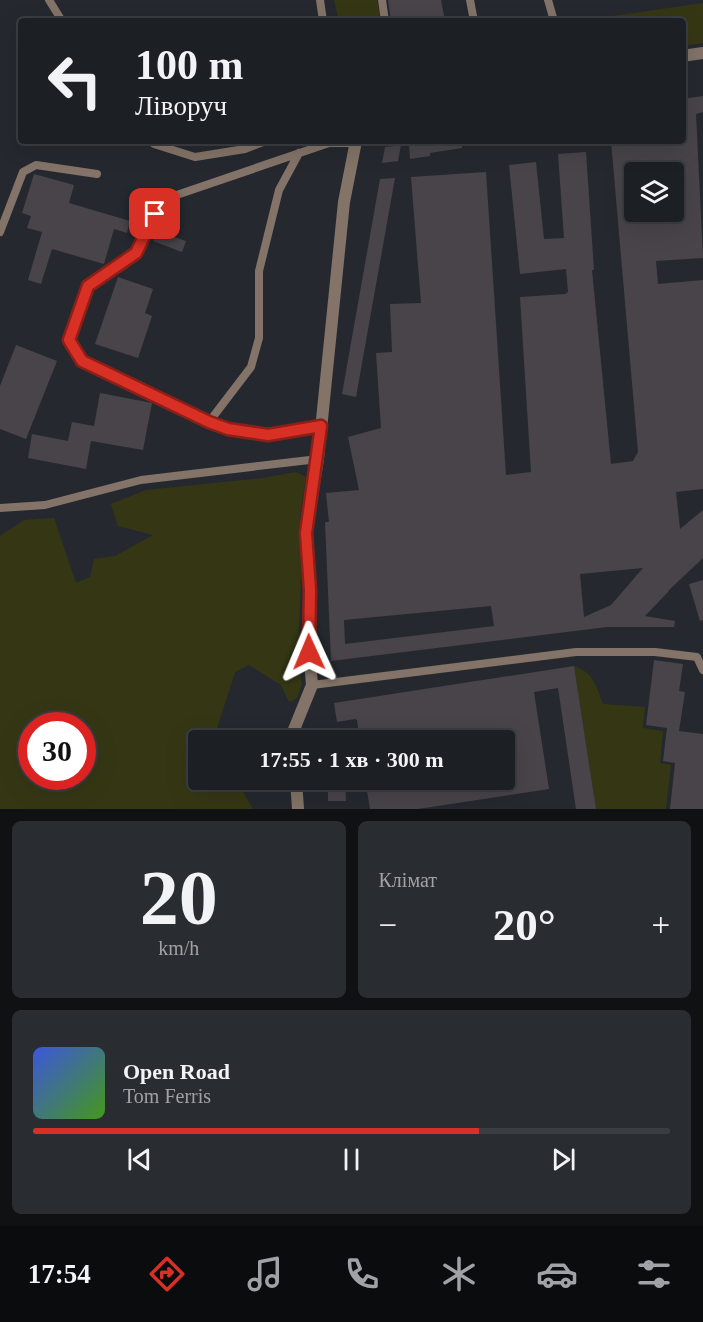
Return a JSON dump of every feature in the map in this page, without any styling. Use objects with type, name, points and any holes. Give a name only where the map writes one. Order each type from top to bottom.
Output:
[{"type":"street","points":[[686,55],[703,53]]},
{"type":"street","points":[[294,730],[312,685],[308,636],[310,590],[306,533],[318,459],[344,202],[356,144]]},
{"type":"street","points":[[297,790],[298,809]]},
{"type":"lane","points":[[49,0],[60,18]]},
{"type":"lane","points":[[320,0],[323,18]]},
{"type":"lane","points":[[382,0],[385,18]]},
{"type":"lane","points":[[470,0],[473,18]]},
{"type":"lane","points":[[548,0],[553,18]]},
{"type":"lane","points":[[154,144],[195,157],[245,149],[258,144]]},
{"type":"lane","points":[[321,426],[268,435],[228,429],[82,361],[69,340],[88,286],[136,253],[162,200],[326,144]]},
{"type":"lane","points":[[209,422],[251,367],[259,338],[259,271],[279,190],[299,153]]},
{"type":"lane","points":[[0,232],[23,172],[36,165],[96,174]]},
{"type":"lane","points":[[0,508],[45,505],[141,480],[318,459]]},
{"type":"lane","points":[[312,685],[576,652],[655,652],[697,657],[703,670]]},
{"type":"green space","points":[[334,0],[377,0],[380,18],[338,18]]},
{"type":"green space","points":[[703,3],[703,43],[686,46],[686,18],[611,18]]},
{"type":"green space","points":[[296,472],[306,477],[300,516],[301,576],[298,664],[302,684],[297,698],[289,702],[281,685],[249,665],[235,672],[217,730],[188,730],[188,790],[242,790],[253,809],[0,809],[0,536],[24,520],[54,518],[76,583],[90,577],[94,559],[115,556],[153,535],[118,526],[111,504],[146,490],[263,478]]},
{"type":"green space","points":[[574,666],[590,676],[603,704],[645,707],[643,728],[663,731],[660,763],[671,765],[666,809],[596,809]]},
{"type":"building","points":[[388,0],[441,0],[444,18],[391,18]]},
{"type":"building","points":[[703,96],[703,112],[696,114],[703,258],[656,261],[658,284],[703,280],[703,489],[676,492],[680,529],[703,510],[703,558],[645,616],[675,621],[674,627],[607,627],[331,661],[325,522],[329,522],[326,493],[359,490],[348,437],[381,428],[376,353],[392,352],[390,304],[421,303],[411,177],[486,172],[506,475],[531,472],[520,297],[568,292],[566,269],[520,274],[509,165],[536,162],[544,239],[564,238],[558,154],[586,152],[594,270],[592,270],[611,464],[633,461],[638,452],[611,144],[686,144],[686,98]],"holes":[[[643,568],[611,605],[584,617],[580,574]],[[491,606],[494,626],[345,644],[344,620]]]},
{"type":"building","points":[[409,144],[462,144],[462,148],[410,159]]},
{"type":"building","points":[[401,145],[398,161],[382,163],[385,147]]},
{"type":"building","points":[[34,174],[74,185],[69,203],[130,221],[127,233],[114,229],[104,264],[52,249],[41,284],[28,280],[42,232],[27,228],[31,216],[22,213]]},
{"type":"building","points":[[395,178],[356,397],[342,394],[380,179]]},
{"type":"building","points":[[157,231],[186,241],[182,252],[153,241]]},
{"type":"building","points":[[118,277],[153,289],[145,313],[152,316],[138,358],[95,344]]},
{"type":"building","points":[[16,345],[57,361],[26,439],[0,429],[0,386]]},
{"type":"building","points":[[100,393],[152,403],[143,450],[91,441],[86,469],[28,458],[32,434],[68,441],[72,422],[94,426]]},
{"type":"building","points":[[703,580],[703,620],[700,621],[689,584]]},
{"type":"building","points":[[654,660],[683,664],[679,691],[685,692],[679,731],[703,734],[703,809],[670,809],[675,763],[663,761],[667,728],[646,725]]},
{"type":"building","points":[[574,666],[596,809],[576,809],[558,688],[534,692],[549,789],[418,809],[370,809],[367,790],[515,790],[515,730],[358,730],[355,719],[337,722],[334,703]]},
{"type":"building","points":[[328,790],[345,790],[346,801],[328,801]]},
{"type":"route","points":[[155,214],[136,253],[88,286],[69,340],[82,361],[228,429],[268,435],[321,426],[306,533],[310,590],[309,652]]}]
